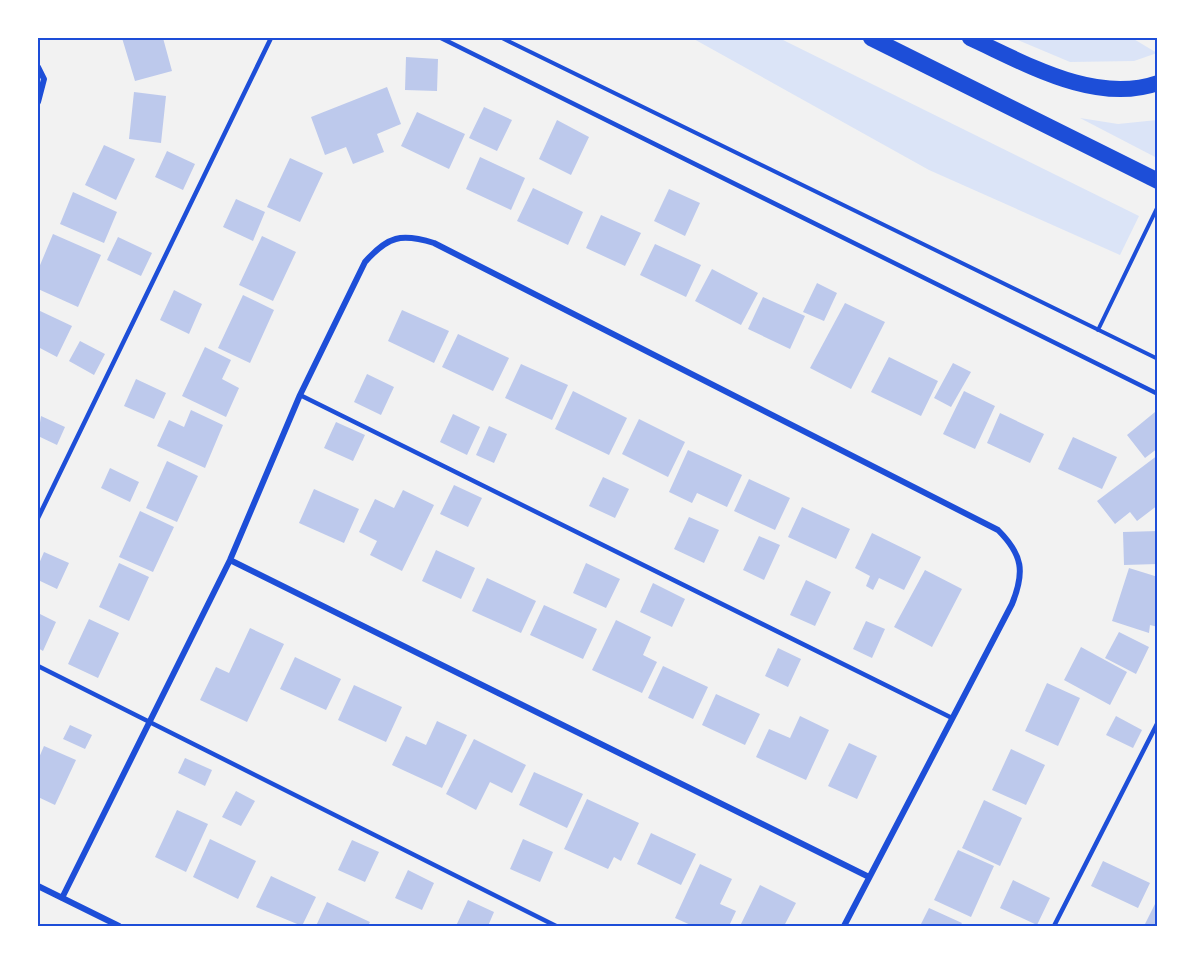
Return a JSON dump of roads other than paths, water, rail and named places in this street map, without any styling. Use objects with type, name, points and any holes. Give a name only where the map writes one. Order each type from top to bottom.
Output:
[{"type":"highway","points":[[871,38],[1158,181]]},
{"type":"highway","points":[[969,38],[1036,68],[1085,85],[1124,88],[1158,83]]},
{"type":"street","points":[[38,67],[44,79],[38,102]]},
{"type":"street","points":[[62,898],[230,560],[300,395],[365,262],[379,247],[396,238],[414,237],[434,243],[998,530],[1012,544],[1020,564],[1020,585],[844,927]]},
{"type":"street","points":[[230,560],[869,877]]},
{"type":"street","points":[[38,886],[119,927]]},
{"type":"lane","points":[[38,518],[271,38]]},
{"type":"lane","points":[[441,38],[1158,394]]},
{"type":"lane","points":[[300,395],[952,718]]},
{"type":"lane","points":[[38,666],[150,720],[556,927]]},
{"type":"lane","points":[[1054,927],[1158,723]]}]
